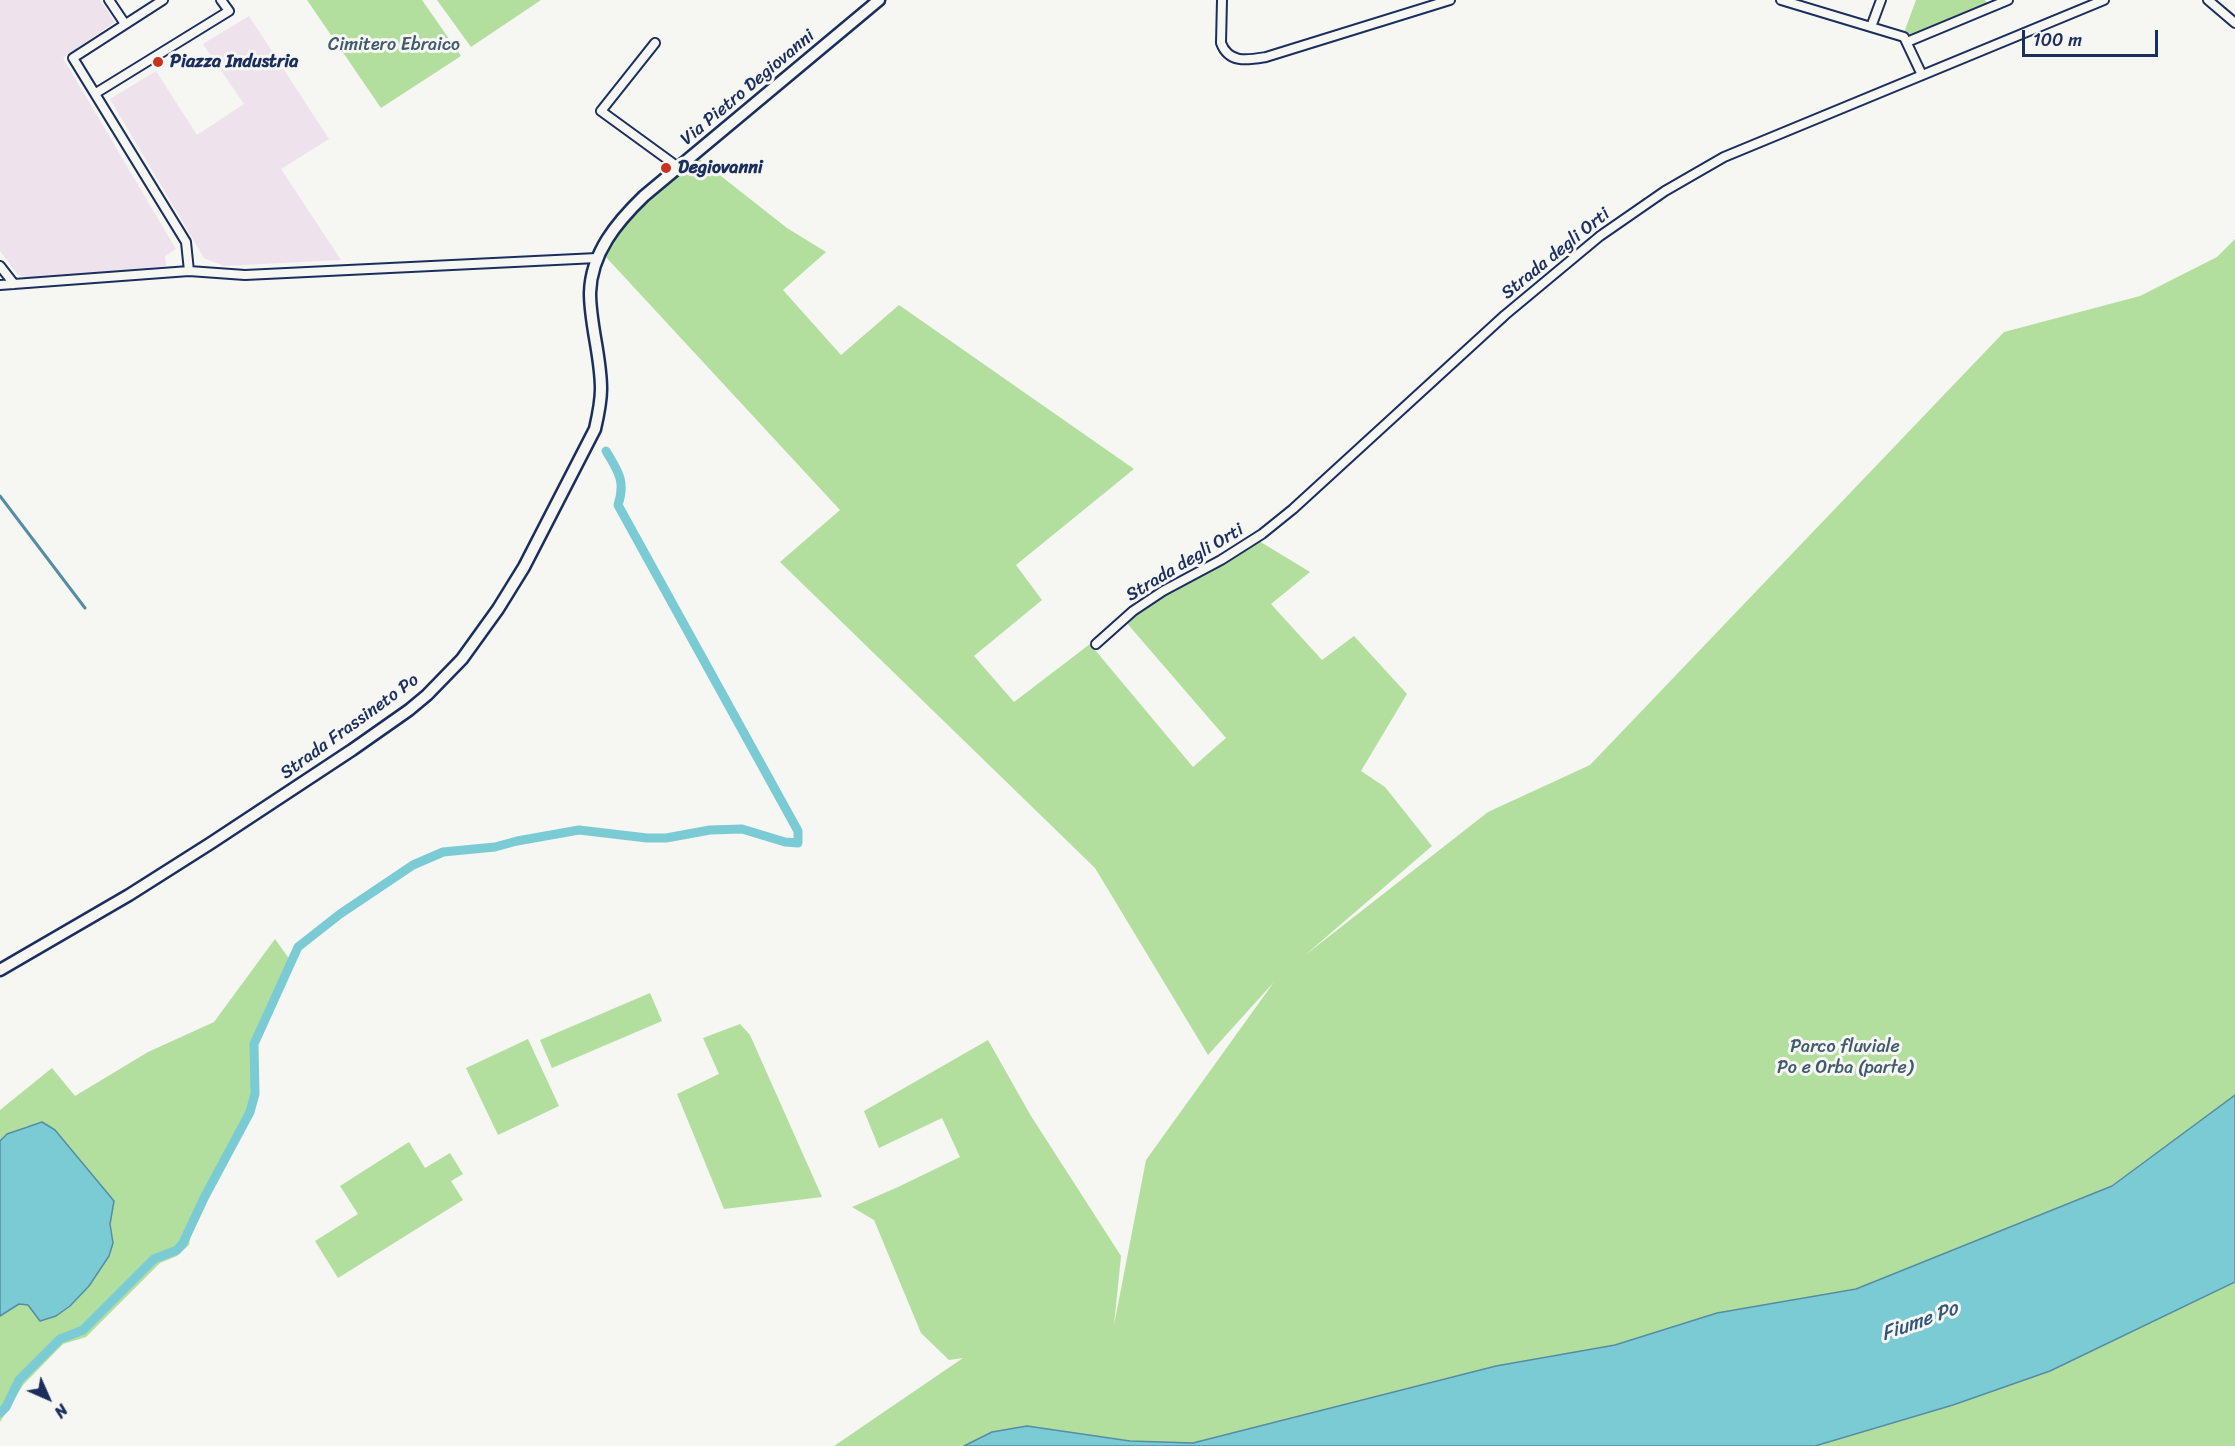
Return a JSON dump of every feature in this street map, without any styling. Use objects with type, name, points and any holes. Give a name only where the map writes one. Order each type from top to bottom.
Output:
[{"type":"street","points":[[109,0],[125,24]]},
{"type":"street","points":[[163,0],[73,58],[186,242],[189,271]]},
{"type":"street","points":[[96,93],[229,11],[222,0]]},
{"type":"street","name":"Via Pietro Degiovanni","points":[[597,258],[615,225],[627,212],[879,0]]},
{"type":"street","points":[[1222,0],[1221,43],[1223,50],[1238,60],[1266,57],[1450,0]]},
{"type":"street","points":[[1781,0],[1904,37],[1922,75]]},
{"type":"street","points":[[1871,27],[1881,0]]},
{"type":"street","points":[[1907,42],[2008,0]]},
{"type":"street","name":"Strada degli Orti","points":[[1096,644],[1133,611],[1163,591],[1221,560],[1262,534],[1293,509],[1505,315],[1600,236],[1693,173],[1724,157],[2104,0]]},
{"type":"street","points":[[2208,0],[2235,24]]},
{"type":"street","points":[[655,43],[601,111],[678,167]]},
{"type":"street","points":[[0,285],[189,271],[245,275],[597,258]]},
{"type":"street","name":"Strada Frassineto Po","points":[[0,970],[138,889],[352,750],[410,710],[462,659],[482,634],[524,567],[595,429],[601,389],[590,292],[597,258]]},
{"type":"street","points":[[0,266],[14,284]]},
{"type":"shaded area","points":[[0,0],[100,0],[115,22],[63,58],[176,249],[165,256],[166,266],[32,279],[18,275],[0,251]]},
{"type":"shaded area","points":[[249,16],[329,139],[281,169],[341,260],[224,266],[204,258],[110,99],[156,71],[197,135],[244,104],[203,44]]},
{"type":"green space","name":"Cimitero Ebraico","points":[[307,0],[422,0],[461,56],[381,108]]},
{"type":"green space","points":[[437,0],[541,0],[471,47]]},
{"type":"green space","points":[[1916,0],[1985,0],[1987,3],[1908,38],[1905,30]]},
{"type":"green space","name":"Parco fluviale Po e Orba (parte)","points":[[698,158],[787,228],[826,252],[783,290],[841,355],[899,305],[1134,469],[1016,565],[1042,600],[974,656],[1014,702],[1090,644],[1193,767],[1226,738],[1125,621],[1197,572],[1254,538],[1310,572],[1271,604],[1322,660],[1354,636],[1407,694],[1361,771],[1385,787],[1432,846],[1304,956],[1488,812],[1590,765],[2004,332],[2140,296],[2217,257],[2235,239],[2235,1446],[834,1446],[963,1358],[949,1360],[921,1333],[874,1220],[852,1207],[960,1157],[942,1118],[879,1148],[864,1111],[988,1040],[1031,1116],[1121,1256],[1114,1325],[1146,1160],[1274,982],[1208,1055],[1095,868],[780,562],[840,510],[604,255],[619,230],[647,199]]},
{"type":"green space","points":[[275,939],[290,960],[257,1039],[252,1070],[254,1096],[240,1132],[208,1187],[193,1221],[189,1245],[177,1256],[160,1263],[86,1337],[63,1344],[23,1385],[0,1422],[0,1316],[19,1304],[28,1305],[35,1312],[56,1316],[70,1306],[89,1286],[113,1243],[110,1224],[114,1201],[27,1126],[7,1134],[0,1141],[0,1110],[52,1068],[75,1096],[148,1052],[214,1022]]},
{"type":"green space","points":[[650,993],[662,1021],[552,1068],[540,1040]]},
{"type":"green space","points":[[740,1024],[750,1035],[822,1197],[724,1209],[677,1094],[719,1074],[703,1038]]},
{"type":"green space","points":[[528,1039],[559,1106],[498,1135],[466,1068]]},
{"type":"green space","points":[[409,1142],[425,1168],[450,1153],[463,1174],[451,1181],[463,1200],[338,1278],[315,1241],[358,1214],[340,1186]]},
{"type":"water","name":"Fiume Po","points":[[2235,1095],[2235,1282],[2050,1371],[1953,1405],[1815,1446],[964,1446],[992,1432],[1027,1426],[1130,1441],[1193,1443],[1496,1366],[1615,1345],[1717,1313],[1856,1289],[2112,1186]]},
{"type":"water","points":[[42,1122],[55,1130],[114,1201],[110,1224],[113,1243],[109,1256],[89,1286],[70,1306],[56,1316],[40,1321],[28,1305],[19,1304],[0,1316],[0,1141],[7,1134]]},
{"type":"waterway","points":[[0,1413],[6,1407],[19,1380],[60,1339],[83,1330],[154,1259],[177,1250],[183,1243],[205,1196],[250,1112],[255,1094],[254,1044],[298,947],[340,914],[413,865],[443,852],[495,847],[579,830],[666,838],[710,830],[742,829],[785,842],[798,843],[798,831],[618,505],[621,489],[620,476],[606,451]]},
{"type":"waterway","points":[[0,496],[85,608]]},
{"type":"place","name":"Piazza Industria","points":[[158,62]]},
{"type":"place","name":"Degiovanni","points":[[666,168]]}]
